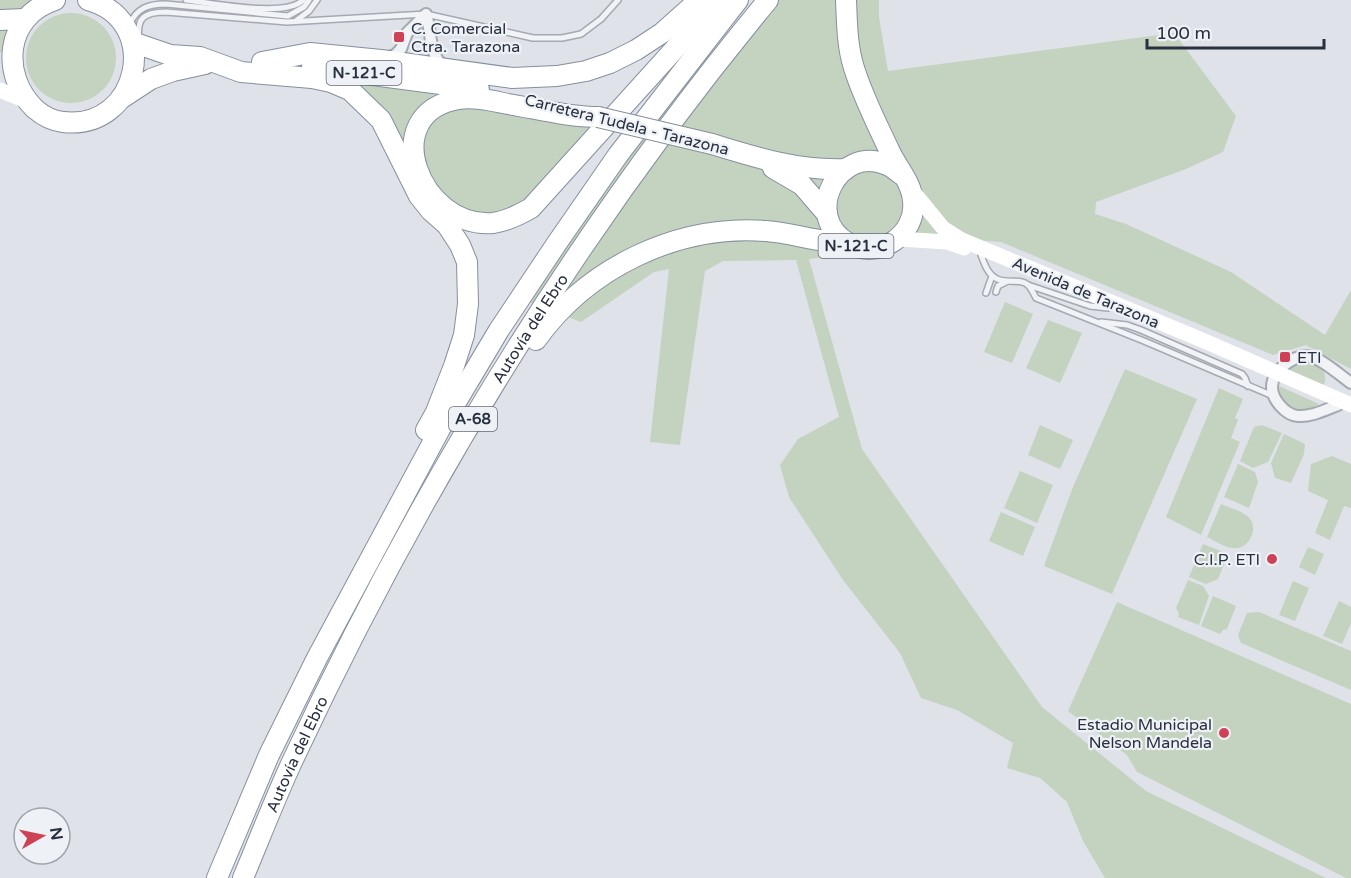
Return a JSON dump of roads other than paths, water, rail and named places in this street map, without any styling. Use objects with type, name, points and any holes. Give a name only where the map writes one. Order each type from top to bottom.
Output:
[{"type":"highway","points":[[0,20],[56,0]]},
{"type":"highway","points":[[262,62],[310,53],[444,67],[512,78],[529,78],[586,70],[610,63],[636,50],[662,33],[699,0]]},
{"type":"highway","points":[[598,117],[580,117],[494,101],[462,98],[444,101],[429,110],[418,124],[412,150],[417,174],[429,194],[454,216],[493,223],[512,218],[531,208],[646,78],[719,0]]},
{"type":"highway","name":"Autovía del Ebro","points":[[217,878],[269,755],[328,637],[440,429],[500,330],[618,155],[738,0]]},
{"type":"highway","name":"Autovía del Ebro","points":[[243,878],[290,766],[343,655],[396,553],[495,383],[583,247],[637,170],[730,46],[768,0]]},
{"type":"highway","points":[[846,0],[847,32],[854,67],[872,112],[907,182]]},
{"type":"highway","name":"N-121-C","points":[[98,1],[114,13],[134,39]]},
{"type":"highway","points":[[24,100],[14,83],[5,57],[30,10]]},
{"type":"highway","points":[[122,98],[131,81],[135,62],[134,39]]},
{"type":"highway","name":"Carretera Tudela - Tarazona","points":[[134,39],[170,55],[200,57],[210,62]]},
{"type":"highway","points":[[210,62],[241,72],[312,78],[331,82],[350,90],[381,120],[418,196],[447,225],[460,245],[467,262],[468,304],[464,335],[454,366],[436,412],[340,594],[328,637]]},
{"type":"highway","name":"Carretera Tudela - Tarazona","points":[[122,98],[151,79],[173,71],[210,62],[262,62],[375,74],[511,95],[574,107],[598,117],[802,168],[822,170],[846,168]]},
{"type":"highway","points":[[444,67],[456,76],[502,83],[511,95]]},
{"type":"highway","name":"N-121-C","points":[[24,100],[41,114],[62,122],[85,122],[106,113],[122,98]]},
{"type":"highway","name":"Carretera Tudela - Tarazona","points":[[757,158],[802,184],[827,214]]},
{"type":"highway","name":"N-121-C","points":[[874,161],[887,165],[907,182],[914,202],[912,219],[899,239],[878,249],[860,248],[847,243],[833,229],[827,214],[826,199],[831,185],[846,168],[860,162],[874,161]]},
{"type":"highway","points":[[432,491],[464,458],[518,366],[549,322],[576,296],[607,272],[641,253],[676,241],[712,233],[764,230],[830,243],[847,243]]},
{"type":"main road","points":[[0,90],[24,100]]},
{"type":"main road","name":"Avenida de Tarazona","points":[[907,182],[943,228],[962,240],[1347,407]]},
{"type":"main road","name":"Avenida de Tarazona","points":[[899,239],[947,242],[1276,376]]},
{"type":"street","points":[[381,60],[395,55],[401,49],[407,33],[426,15],[431,32],[432,53],[444,67]]},
{"type":"street","points":[[1275,397],[1272,386],[1276,376],[1293,360],[1308,356],[1322,362],[1351,382]]},
{"type":"street","name":"Avenida de Tarazona","points":[[1275,397],[1282,409],[1297,416],[1347,407]]},
{"type":"lane","points":[[186,0],[278,10],[295,6],[303,0]]},
{"type":"lane","points":[[134,39],[140,9],[150,5],[166,4],[288,16],[304,7],[309,0]]},
{"type":"lane","points":[[287,22],[302,17],[317,0]]},
{"type":"lane","points":[[134,39],[138,36],[144,15],[150,12],[287,22],[426,15],[533,38],[562,38],[581,34],[601,19],[618,0]]},
{"type":"lane","name":"Avenida de Tarazona","points":[[981,255],[992,276],[1006,282],[1022,282],[1090,306],[1108,308]]},
{"type":"lane","name":"Avenida de Tarazona","points":[[986,293],[992,276]]},
{"type":"lane","points":[[996,292],[998,286],[1006,282]]},
{"type":"lane","name":"Avenida de Tarazona","points":[[1028,285],[1036,298],[1144,340],[1275,397]]},
{"type":"place","name":"C. Comercial Ctra. Tarazona","points":[[399,37]]},
{"type":"place","name":"ETI","points":[[1285,357]]},
{"type":"place","name":"C.I.P. ETI","points":[[1272,559]]},
{"type":"place","name":"Estadio Municipal Nelson Mandela","points":[[1224,733]]}]
